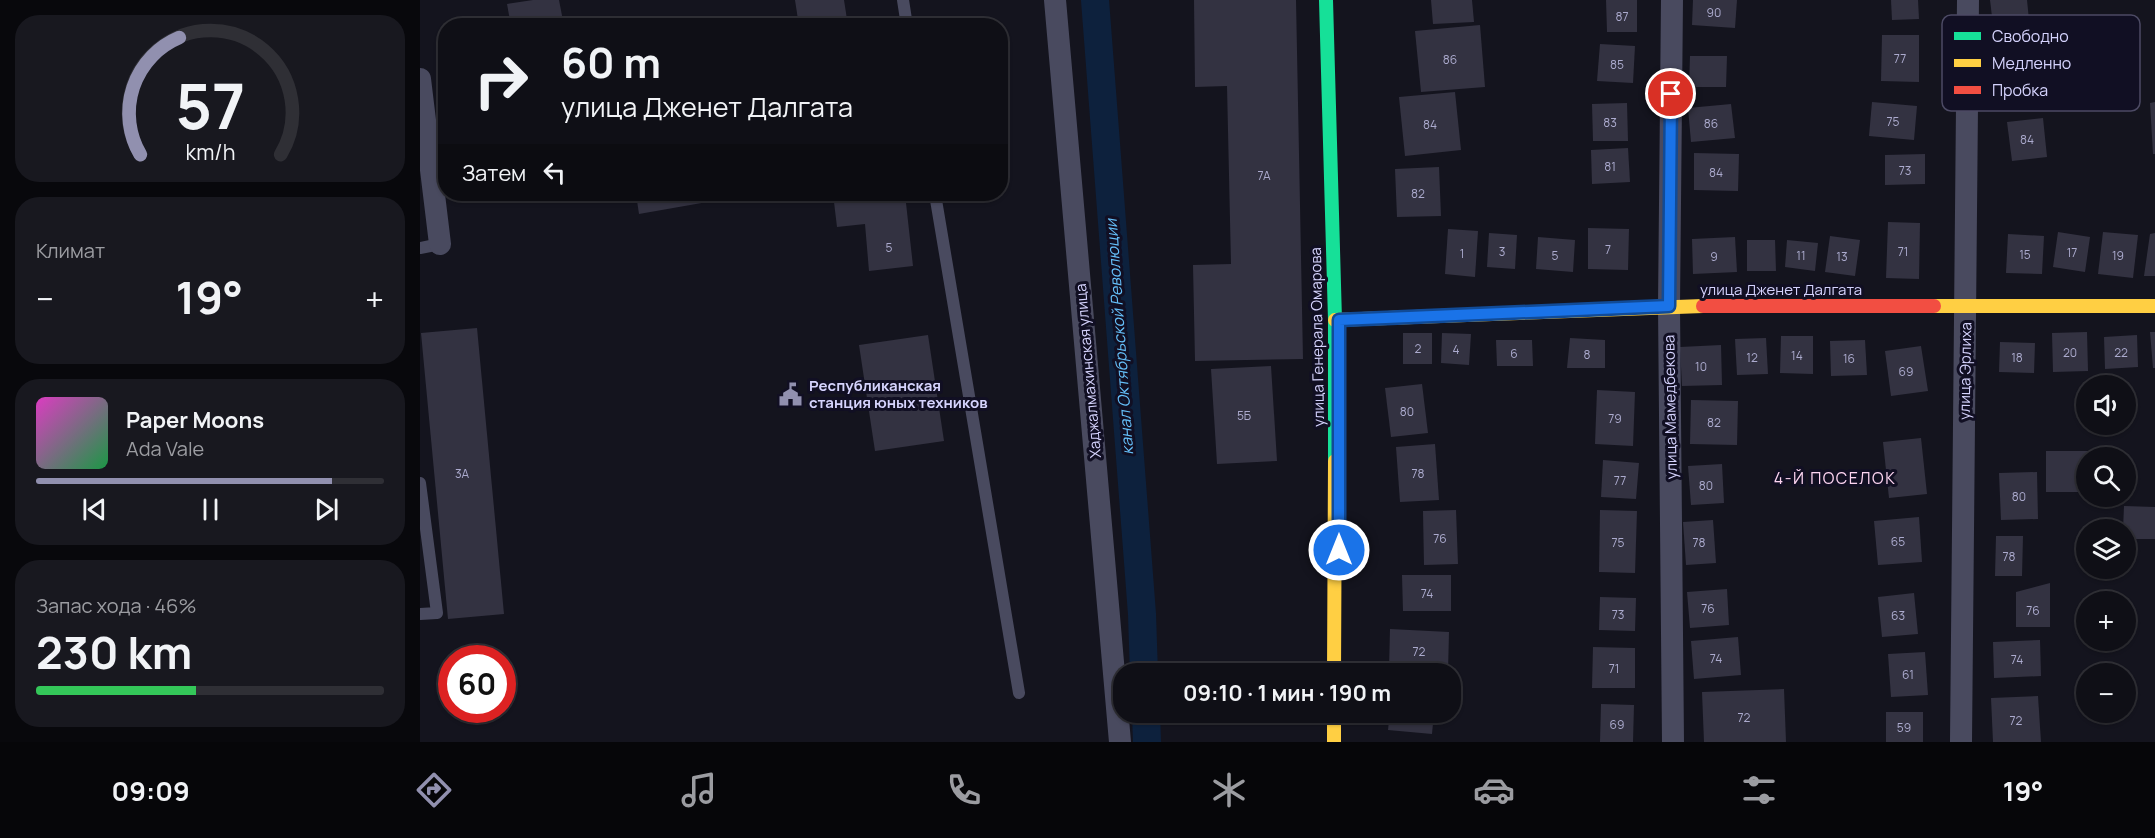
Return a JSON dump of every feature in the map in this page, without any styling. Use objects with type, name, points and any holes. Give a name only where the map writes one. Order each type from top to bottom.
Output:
[{"type":"main road","name":"улица Генерала Омарова","points":[[1328,0],[1337,320],[1338,663]]},
{"type":"main road","name":"улица Дженет Далгата","points":[[1337,320],[1669,306],[2155,306]]},
{"type":"main road","name":"улица Генерала Омарова","points":[[1334,663],[1337,320]]},
{"type":"main road","points":[[1334,723],[1334,742]]},
{"type":"main road","points":[[1338,723],[1338,742]]},
{"type":"street","name":"Хаджалмахинская улица","points":[[1055,0],[1120,742]]},
{"type":"street","name":"улица Мамедбекова","points":[[1672,0],[1669,306],[1673,742]]},
{"type":"street","name":"улица Эрлиха","points":[[1968,0],[1968,15]]},
{"type":"street","points":[[420,79],[430,246]]},
{"type":"street","name":"улица Эрлиха","points":[[1961,742],[1967,111]]},
{"type":"lane","points":[[903,0],[906,18]]},
{"type":"lane","points":[[936,201],[1019,693]]},
{"type":"lane","points":[[420,483],[437,613],[420,614]]},
{"type":"building","points":[[533,0],[559,0],[562,18],[510,18],[507,4]]},
{"type":"building","points":[[795,0],[844,0],[847,18],[798,18]]},
{"type":"building","points":[[1194,0],[1296,0],[1303,359],[1195,361],[1193,265],[1231,264],[1227,86],[1195,87]]},
{"type":"building","points":[[1431,0],[1472,0],[1474,22],[1433,24]]},
{"type":"building","points":[[1606,0],[1637,0],[1637,32],[1607,32]]},
{"type":"building","points":[[1693,0],[1737,0],[1735,28],[1692,25]]},
{"type":"building","points":[[1891,0],[1918,0],[1919,19],[1892,20]]},
{"type":"building","points":[[1990,0],[2027,0],[2028,15],[1992,15]]},
{"type":"building","points":[[1480,25],[1485,87],[1421,92],[1415,31]]},
{"type":"building","points":[[1882,35],[1919,35],[1919,82],[1881,81]]},
{"type":"building","points":[[1600,44],[1635,46],[1633,83],[1597,81]]},
{"type":"building","points":[[1690,56],[1727,56],[1726,87],[1689,87]]},
{"type":"building","points":[[1455,92],[1461,150],[1405,156],[1399,97]]},
{"type":"building","points":[[1872,102],[1917,106],[1914,140],[1869,136]]},
{"type":"building","points":[[2155,102],[2155,154],[2153,154],[2150,103]]},
{"type":"building","points":[[1627,103],[1628,141],[1593,141],[1592,104]]},
{"type":"building","points":[[1731,104],[1735,138],[1691,142],[1688,108]]},
{"type":"building","points":[[2043,118],[2047,157],[2012,161],[2007,122]]},
{"type":"building","points":[[1628,148],[1630,182],[1592,184],[1591,150]]},
{"type":"building","points":[[1694,153],[1739,154],[1738,191],[1694,190]]},
{"type":"building","points":[[1925,154],[1925,184],[1885,185],[1885,155]]},
{"type":"building","points":[[1439,167],[1441,216],[1397,217],[1395,169]]},
{"type":"building","points":[[637,201],[713,201],[639,214]]},
{"type":"building","points":[[906,201],[913,266],[869,271],[865,224],[837,227],[834,202]]},
{"type":"building","points":[[1888,222],[1920,223],[1919,279],[1886,278]]},
{"type":"building","points":[[1588,228],[1629,229],[1628,270],[1588,269]]},
{"type":"building","points":[[1448,229],[1478,231],[1475,277],[1445,274]]},
{"type":"building","points":[[2058,232],[2090,237],[2085,272],[2053,267]]},
{"type":"building","points":[[2103,232],[2138,235],[2133,278],[2098,274]]},
{"type":"building","points":[[1489,233],[1517,235],[1515,269],[1487,267]]},
{"type":"building","points":[[2155,233],[2155,276],[2144,276],[2150,234]]},
{"type":"building","points":[[2008,234],[2044,236],[2042,274],[2006,273]]},
{"type":"building","points":[[1830,236],[1860,240],[1855,276],[1825,272]]},
{"type":"building","points":[[1538,237],[1575,240],[1573,272],[1536,269]]},
{"type":"building","points":[[1735,237],[1737,272],[1693,274],[1692,239]]},
{"type":"building","points":[[1747,240],[1775,240],[1776,271],[1747,271]]},
{"type":"building","points":[[1787,240],[1818,243],[1815,271],[1785,267]]},
{"type":"building","points":[[477,328],[504,614],[448,619],[421,333]]},
{"type":"building","points":[[2087,332],[2088,371],[2053,372],[2052,333]]},
{"type":"building","points":[[2150,332],[2155,332],[2155,368],[2153,368]]},
{"type":"building","points":[[1403,333],[1432,333],[1432,364],[1403,364]]},
{"type":"building","points":[[1442,333],[1471,334],[1469,365],[1441,363]]},
{"type":"building","points":[[928,335],[944,441],[875,451],[859,345]]},
{"type":"building","points":[[2137,335],[2138,367],[2105,369],[2104,337]]},
{"type":"building","points":[[1781,336],[1813,336],[1813,374],[1780,373]]},
{"type":"building","points":[[1570,338],[1605,340],[1605,368],[1567,368]]},
{"type":"building","points":[[1766,338],[1768,374],[1737,375],[1735,339]]},
{"type":"building","points":[[1496,340],[1532,340],[1533,366],[1497,366]]},
{"type":"building","points":[[1865,340],[1867,375],[1831,376],[1830,341]]},
{"type":"building","points":[[2000,342],[2035,343],[2034,373],[1999,372]]},
{"type":"building","points":[[1721,345],[1722,385],[1682,386],[1680,347]]},
{"type":"building","points":[[1921,346],[1928,391],[1891,396],[1885,351]]},
{"type":"building","points":[[1271,366],[1277,461],[1217,464],[1211,369]]},
{"type":"building","points":[[1422,384],[1428,433],[1391,437],[1385,388]]},
{"type":"building","points":[[1597,390],[1635,392],[1633,446],[1595,444]]},
{"type":"building","points":[[1691,400],[1738,401],[1737,445],[1690,444]]},
{"type":"building","points":[[1921,438],[1927,494],[1889,498],[1883,442]]},
{"type":"building","points":[[1435,444],[1439,500],[1400,502],[1396,447]]},
{"type":"building","points":[[2046,451],[2076,451],[2076,492],[2046,492]]},
{"type":"building","points":[[1603,460],[1639,463],[1636,499],[1601,497]]},
{"type":"building","points":[[1722,464],[1724,503],[1691,505],[1688,466]]},
{"type":"building","points":[[2037,472],[2038,519],[2001,520],[1999,473]]},
{"type":"building","points":[[2124,507],[2155,507],[2155,539],[2136,539],[2136,519],[2123,519]]},
{"type":"building","points":[[1456,510],[1458,564],[1424,565],[1423,511]]},
{"type":"building","points":[[1600,510],[1637,511],[1635,573],[1599,572]]},
{"type":"building","points":[[1919,517],[1922,562],[1878,565],[1874,521]]},
{"type":"building","points":[[1713,520],[1716,563],[1686,565],[1683,522]]},
{"type":"building","points":[[1996,536],[2023,536],[2022,576],[1995,576]]},
{"type":"building","points":[[1402,575],[1451,575],[1451,611],[1403,611]]},
{"type":"building","points":[[2050,583],[2050,627],[2016,627],[2016,592]]},
{"type":"building","points":[[1727,589],[1729,625],[1690,628],[1687,592]]},
{"type":"building","points":[[1914,593],[1918,634],[1882,637],[1878,597]]},
{"type":"building","points":[[1600,597],[1636,598],[1635,631],[1599,630]]},
{"type":"building","points":[[1390,629],[1449,632],[1448,663],[1389,663]]},
{"type":"building","points":[[1738,637],[1741,675],[1694,679],[1691,641]]},
{"type":"building","points":[[2040,640],[2041,676],[1994,678],[1993,642]]},
{"type":"building","points":[[1593,647],[1635,648],[1635,688],[1592,688]]},
{"type":"building","points":[[1925,652],[1928,695],[1891,697],[1888,654]]},
{"type":"building","points":[[1784,689],[1786,742],[1704,742],[1702,692]]},
{"type":"building","points":[[2038,696],[2041,742],[1993,742],[1991,698]]},
{"type":"building","points":[[1601,704],[1634,705],[1633,742],[1600,742]]},
{"type":"building","points":[[1886,712],[1923,712],[1923,742],[1886,742]]},
{"type":"building","points":[[1389,723],[1433,723],[1432,734],[1388,730]]},
{"type":"waterway","name":"канал Октябрьской Революции","points":[[1095,0],[1142,614],[1144,663]]},
{"type":"waterway","name":"канал Октябрьской Революции","points":[[1146,723],[1147,742]]},
{"type":"traffic: fast","points":[[1326,0],[1335,320],[1335,461]]},
{"type":"traffic: slow","points":[[1335,320],[1703,306]]},
{"type":"traffic: slow","points":[[1934,306],[2155,306]]},
{"type":"traffic: slow","points":[[1334,663],[1335,461]]},
{"type":"traffic: slow","points":[[1334,723],[1334,742]]},
{"type":"traffic: jam","points":[[1703,306],[1934,306]]},
{"type":"place","name":"Республиканская станция юных техников","points":[[791,394]]},
{"type":"district","name":"4-Й ПОСЕЛОК","points":[[1835,478]]},
{"type":"route","points":[[1339,550],[1339,320],[1669,306],[1671,94]]}]
